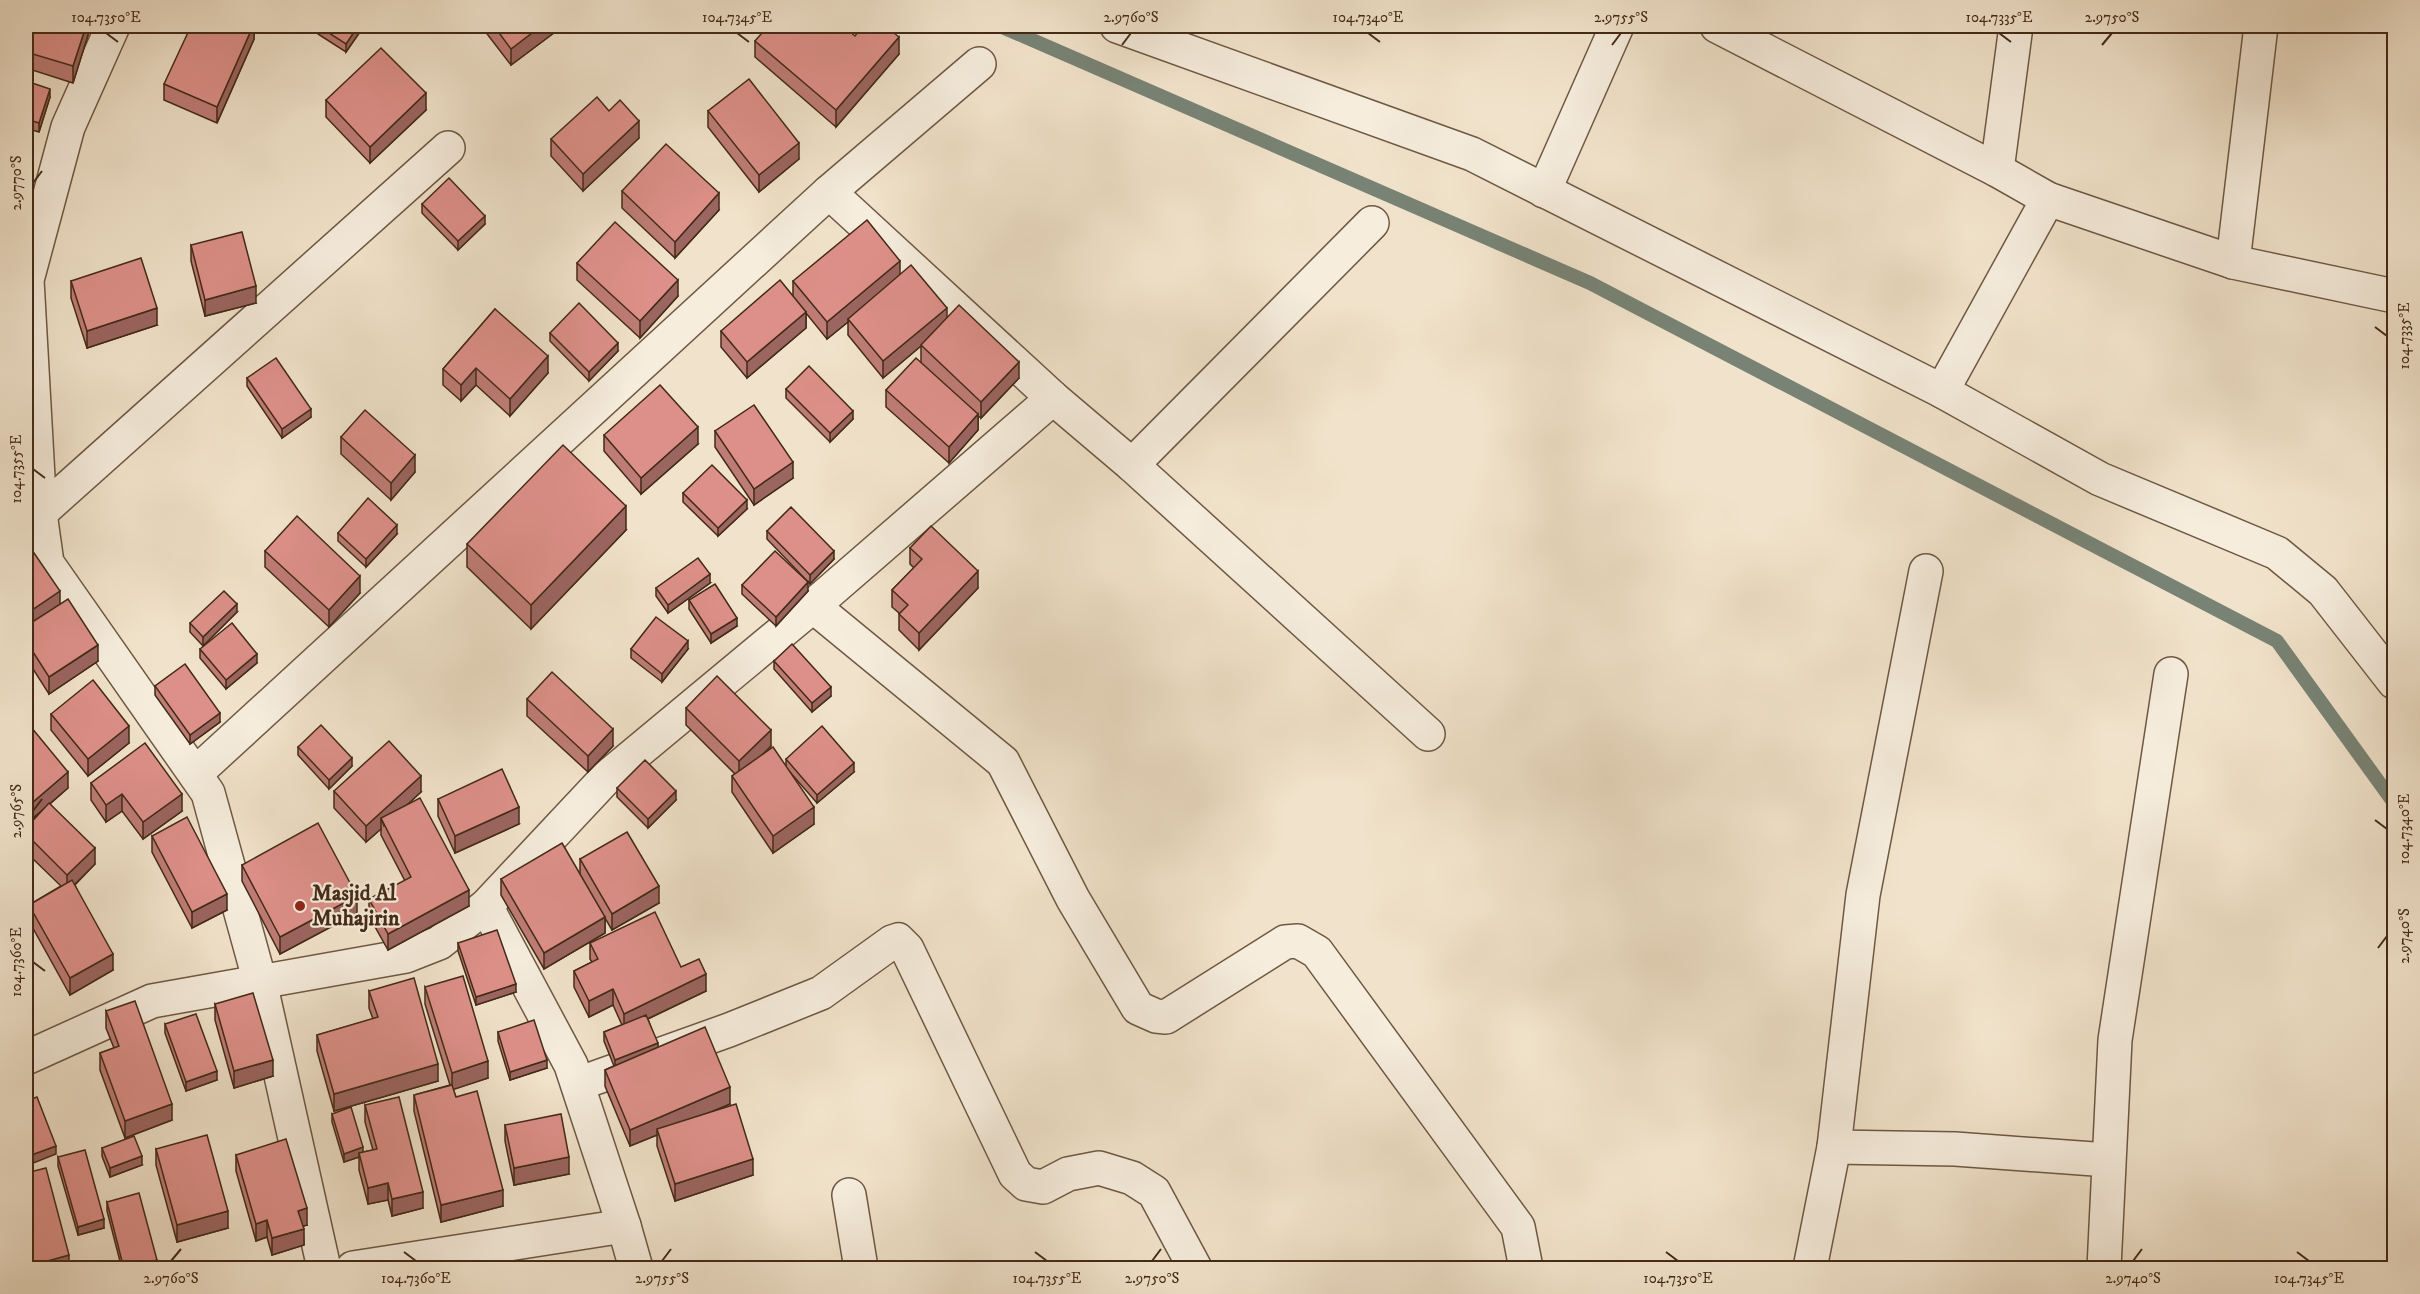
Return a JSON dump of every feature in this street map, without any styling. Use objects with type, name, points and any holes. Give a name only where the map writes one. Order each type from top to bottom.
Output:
[{"type":"street","points":[[113,26],[68,127],[27,280],[40,513],[47,563],[208,793],[260,982],[324,1269]]},
{"type":"street","points":[[1118,26],[1472,154],[1942,391],[2100,479],[2277,554],[2323,591],[2394,682]]},
{"type":"street","points":[[1544,191],[1617,26]]},
{"type":"street","points":[[1717,26],[1771,39],[2048,199],[2233,262],[2394,296]]},
{"type":"street","points":[[1997,170],[2016,26]]},
{"type":"street","points":[[2233,262],[2261,26]]},
{"type":"street","points":[[195,774],[829,192],[979,64]]},
{"type":"street","points":[[40,513],[448,148]]},
{"type":"street","points":[[829,192],[1053,398],[1132,465],[1428,734]]},
{"type":"street","points":[[1942,391],[2048,199]]},
{"type":"street","points":[[1132,465],[1372,224]]},
{"type":"street","points":[[26,1058],[152,1001],[406,956],[439,943],[486,906],[606,778],[813,606],[1053,398]]},
{"type":"street","points":[[1810,1269],[1834,1147],[1863,895],[1926,572]]},
{"type":"street","points":[[813,606],[1003,762],[1073,899],[1138,1008],[1156,1016],[1166,1017],[1285,942],[1298,941],[1317,952],[1518,1227],[1526,1269]]},
{"type":"street","points":[[2104,1269],[2115,1040],[2171,674]]},
{"type":"street","points":[[486,906],[571,1065],[636,1269]]},
{"type":"street","points":[[578,1084],[729,1030],[821,993],[898,940],[912,959],[1015,1174],[1026,1184],[1043,1187],[1068,1173],[1099,1168],[1132,1178],[1154,1192],[1196,1269]]},
{"type":"street","points":[[1834,1147],[1955,1149],[2108,1160]]},
{"type":"street","points":[[849,1195],[861,1269]]},
{"type":"street","points":[[353,1269],[624,1226]]},
{"type":"building","points":[[26,26],[86,26],[73,66],[26,52]]},
{"type":"building","points":[[191,26],[253,26],[217,107],[164,84]]},
{"type":"building","points":[[318,26],[358,26],[346,44]]},
{"type":"building","points":[[494,26],[541,26],[511,49]]},
{"type":"building","points":[[768,26],[843,26],[855,36],[863,26],[885,26],[899,37],[836,110],[755,41]]},
{"type":"building","points":[[381,48],[426,93],[370,147],[326,100]]},
{"type":"building","points":[[749,79],[799,143],[759,175],[708,111]]},
{"type":"building","points":[[26,81],[50,89],[39,123],[26,119]]},
{"type":"building","points":[[597,97],[609,111],[620,100],[639,121],[583,174],[551,139]]},
{"type":"building","points":[[666,144],[719,193],[675,242],[622,191]]},
{"type":"building","points":[[449,178],[485,216],[458,241],[422,204]]},
{"type":"building","points":[[867,220],[900,261],[827,322],[793,281]]},
{"type":"building","points":[[615,222],[678,280],[640,321],[577,263]]},
{"type":"building","points":[[242,232],[256,286],[205,300],[191,245]]},
{"type":"building","points":[[141,258],[157,308],[87,331],[71,281]]},
{"type":"building","points":[[911,265],[947,308],[883,361],[848,319]]},
{"type":"building","points":[[780,280],[806,312],[747,362],[721,331]]},
{"type":"building","points":[[579,303],[618,343],[589,372],[550,333]]},
{"type":"building","points":[[959,305],[1019,362],[981,402],[921,345]]},
{"type":"building","points":[[495,309],[548,356],[510,399],[476,368],[461,385],[443,369]]},
{"type":"building","points":[[276,358],[311,409],[282,429],[247,378]]},
{"type":"building","points":[[916,358],[978,414],[949,447],[886,390]]},
{"type":"building","points":[[809,366],[853,411],[830,433],[786,389]]},
{"type":"building","points":[[660,385],[698,427],[641,478],[604,435]]},
{"type":"building","points":[[754,405],[793,462],[754,489],[715,431]]},
{"type":"building","points":[[365,410],[415,455],[391,483],[341,437]]},
{"type":"building","points":[[563,445],[626,506],[531,605],[467,544]]},
{"type":"building","points":[[712,465],[747,500],[718,528],[683,493]]},
{"type":"building","points":[[368,498],[397,525],[366,559],[338,533]]},
{"type":"building","points":[[791,507],[834,551],[810,575],[767,531]]},
{"type":"building","points":[[297,516],[360,576],[329,610],[265,551]]},
{"type":"building","points":[[931,526],[978,571],[919,633],[899,614],[908,605],[892,590],[922,559],[910,548]]},
{"type":"building","points":[[32,550],[60,591],[26,614],[26,555]]},
{"type":"building","points":[[775,551],[808,582],[776,617],[742,585]]},
{"type":"building","points":[[698,558],[710,574],[668,605],[656,588]]},
{"type":"building","points":[[715,584],[737,618],[711,634],[689,600]]},
{"type":"building","points":[[224,591],[237,604],[203,637],[190,623]]},
{"type":"building","points":[[68,599],[98,645],[49,677],[26,641],[26,626]]},
{"type":"building","points":[[656,617],[688,641],[662,674],[631,649]]},
{"type":"building","points":[[232,623],[257,654],[226,680],[200,649]]},
{"type":"building","points":[[792,644],[831,687],[812,703],[774,661]]},
{"type":"building","points":[[185,664],[220,713],[190,735],[155,686]]},
{"type":"building","points":[[552,672],[613,729],[588,756],[527,699]]},
{"type":"building","points":[[717,676],[771,730],[739,761],[686,708]]},
{"type":"building","points":[[93,680],[129,726],[88,759],[51,714]]},
{"type":"building","points":[[26,709],[31,716],[26,721]]},
{"type":"building","points":[[321,725],[352,758],[329,780],[298,747]]},
{"type":"building","points":[[822,726],[854,763],[817,795],[786,759]]},
{"type":"building","points":[[31,727],[68,772],[26,808],[26,732]]},
{"type":"building","points":[[389,741],[421,776],[366,826],[334,791]]},
{"type":"building","points":[[145,743],[182,794],[143,822],[122,794],[106,805],[91,783]]},
{"type":"building","points":[[773,747],[814,807],[773,836],[732,776]]},
{"type":"building","points":[[645,760],[676,791],[648,819],[617,788]]},
{"type":"building","points":[[502,769],[519,807],[455,836],[438,799]]},
{"type":"building","points":[[420,798],[469,890],[388,934],[369,899],[411,877],[381,818]]},
{"type":"building","points":[[49,803],[95,848],[67,875],[26,834],[26,828]]},
{"type":"building","points":[[187,817],[227,894],[192,912],[152,836]]},
{"type":"building","points":[[318,823],[357,896],[280,937],[242,865]]},
{"type":"building","points":[[627,832],[659,886],[612,914],[580,859]]},
{"type":"building","points":[[26,840],[31,846],[26,852]]},
{"type":"building","points":[[562,843],[605,917],[544,953],[501,879]]},
{"type":"building","points":[[72,880],[113,954],[70,978],[29,905]]},
{"type":"building","points":[[655,912],[681,967],[699,959],[706,974],[624,1014],[613,989],[589,1001],[574,971],[598,959],[590,943]]},
{"type":"building","points":[[497,930],[516,984],[476,997],[458,943]]},
{"type":"building","points":[[463,976],[488,1061],[452,1073],[425,987]]},
{"type":"building","points":[[414,978],[438,1064],[334,1094],[317,1035],[378,1017],[369,991]]},
{"type":"building","points":[[253,993],[273,1060],[234,1071],[215,1004]]},
{"type":"building","points":[[135,1001],[172,1104],[125,1121],[100,1053],[119,1046],[106,1011]]},
{"type":"building","points":[[196,1014],[217,1071],[186,1082],[165,1024]]},
{"type":"building","points":[[646,1015],[658,1043],[615,1060],[604,1032]]},
{"type":"building","points":[[534,1020],[547,1060],[510,1072],[498,1032]]},
{"type":"building","points":[[705,1027],[730,1087],[630,1130],[605,1070]]},
{"type":"building","points":[[452,1085],[456,1097],[477,1091],[503,1190],[441,1205],[414,1095]]},
{"type":"building","points":[[37,1097],[56,1146],[26,1157],[26,1101]]},
{"type":"building","points":[[399,1097],[423,1192],[392,1199],[388,1183],[368,1188],[359,1153],[377,1149],[365,1105]]},
{"type":"building","points":[[736,1104],[753,1159],[675,1184],[657,1129]]},
{"type":"building","points":[[351,1107],[363,1147],[344,1154],[332,1114]]},
{"type":"building","points":[[561,1114],[569,1157],[514,1168],[505,1125]]},
{"type":"building","points":[[207,1135],[228,1211],[177,1225],[156,1149]]},
{"type":"building","points":[[134,1136],[142,1156],[110,1168],[102,1148]]},
{"type":"building","points":[[286,1139],[307,1208],[298,1211],[304,1229],[272,1238],[267,1220],[256,1224],[236,1155]]},
{"type":"building","points":[[85,1150],[104,1219],[78,1227],[58,1157]]},
{"type":"building","points":[[46,1168],[69,1255],[26,1267],[26,1173]]},
{"type":"building","points":[[139,1193],[157,1260],[124,1269],[107,1202]]},
{"type":"waterway","points":[[1000,26],[1590,283],[2277,641],[2394,803]]},
{"type":"place","name":"Masjid Al Muhajirin","points":[[300,906]]}]
